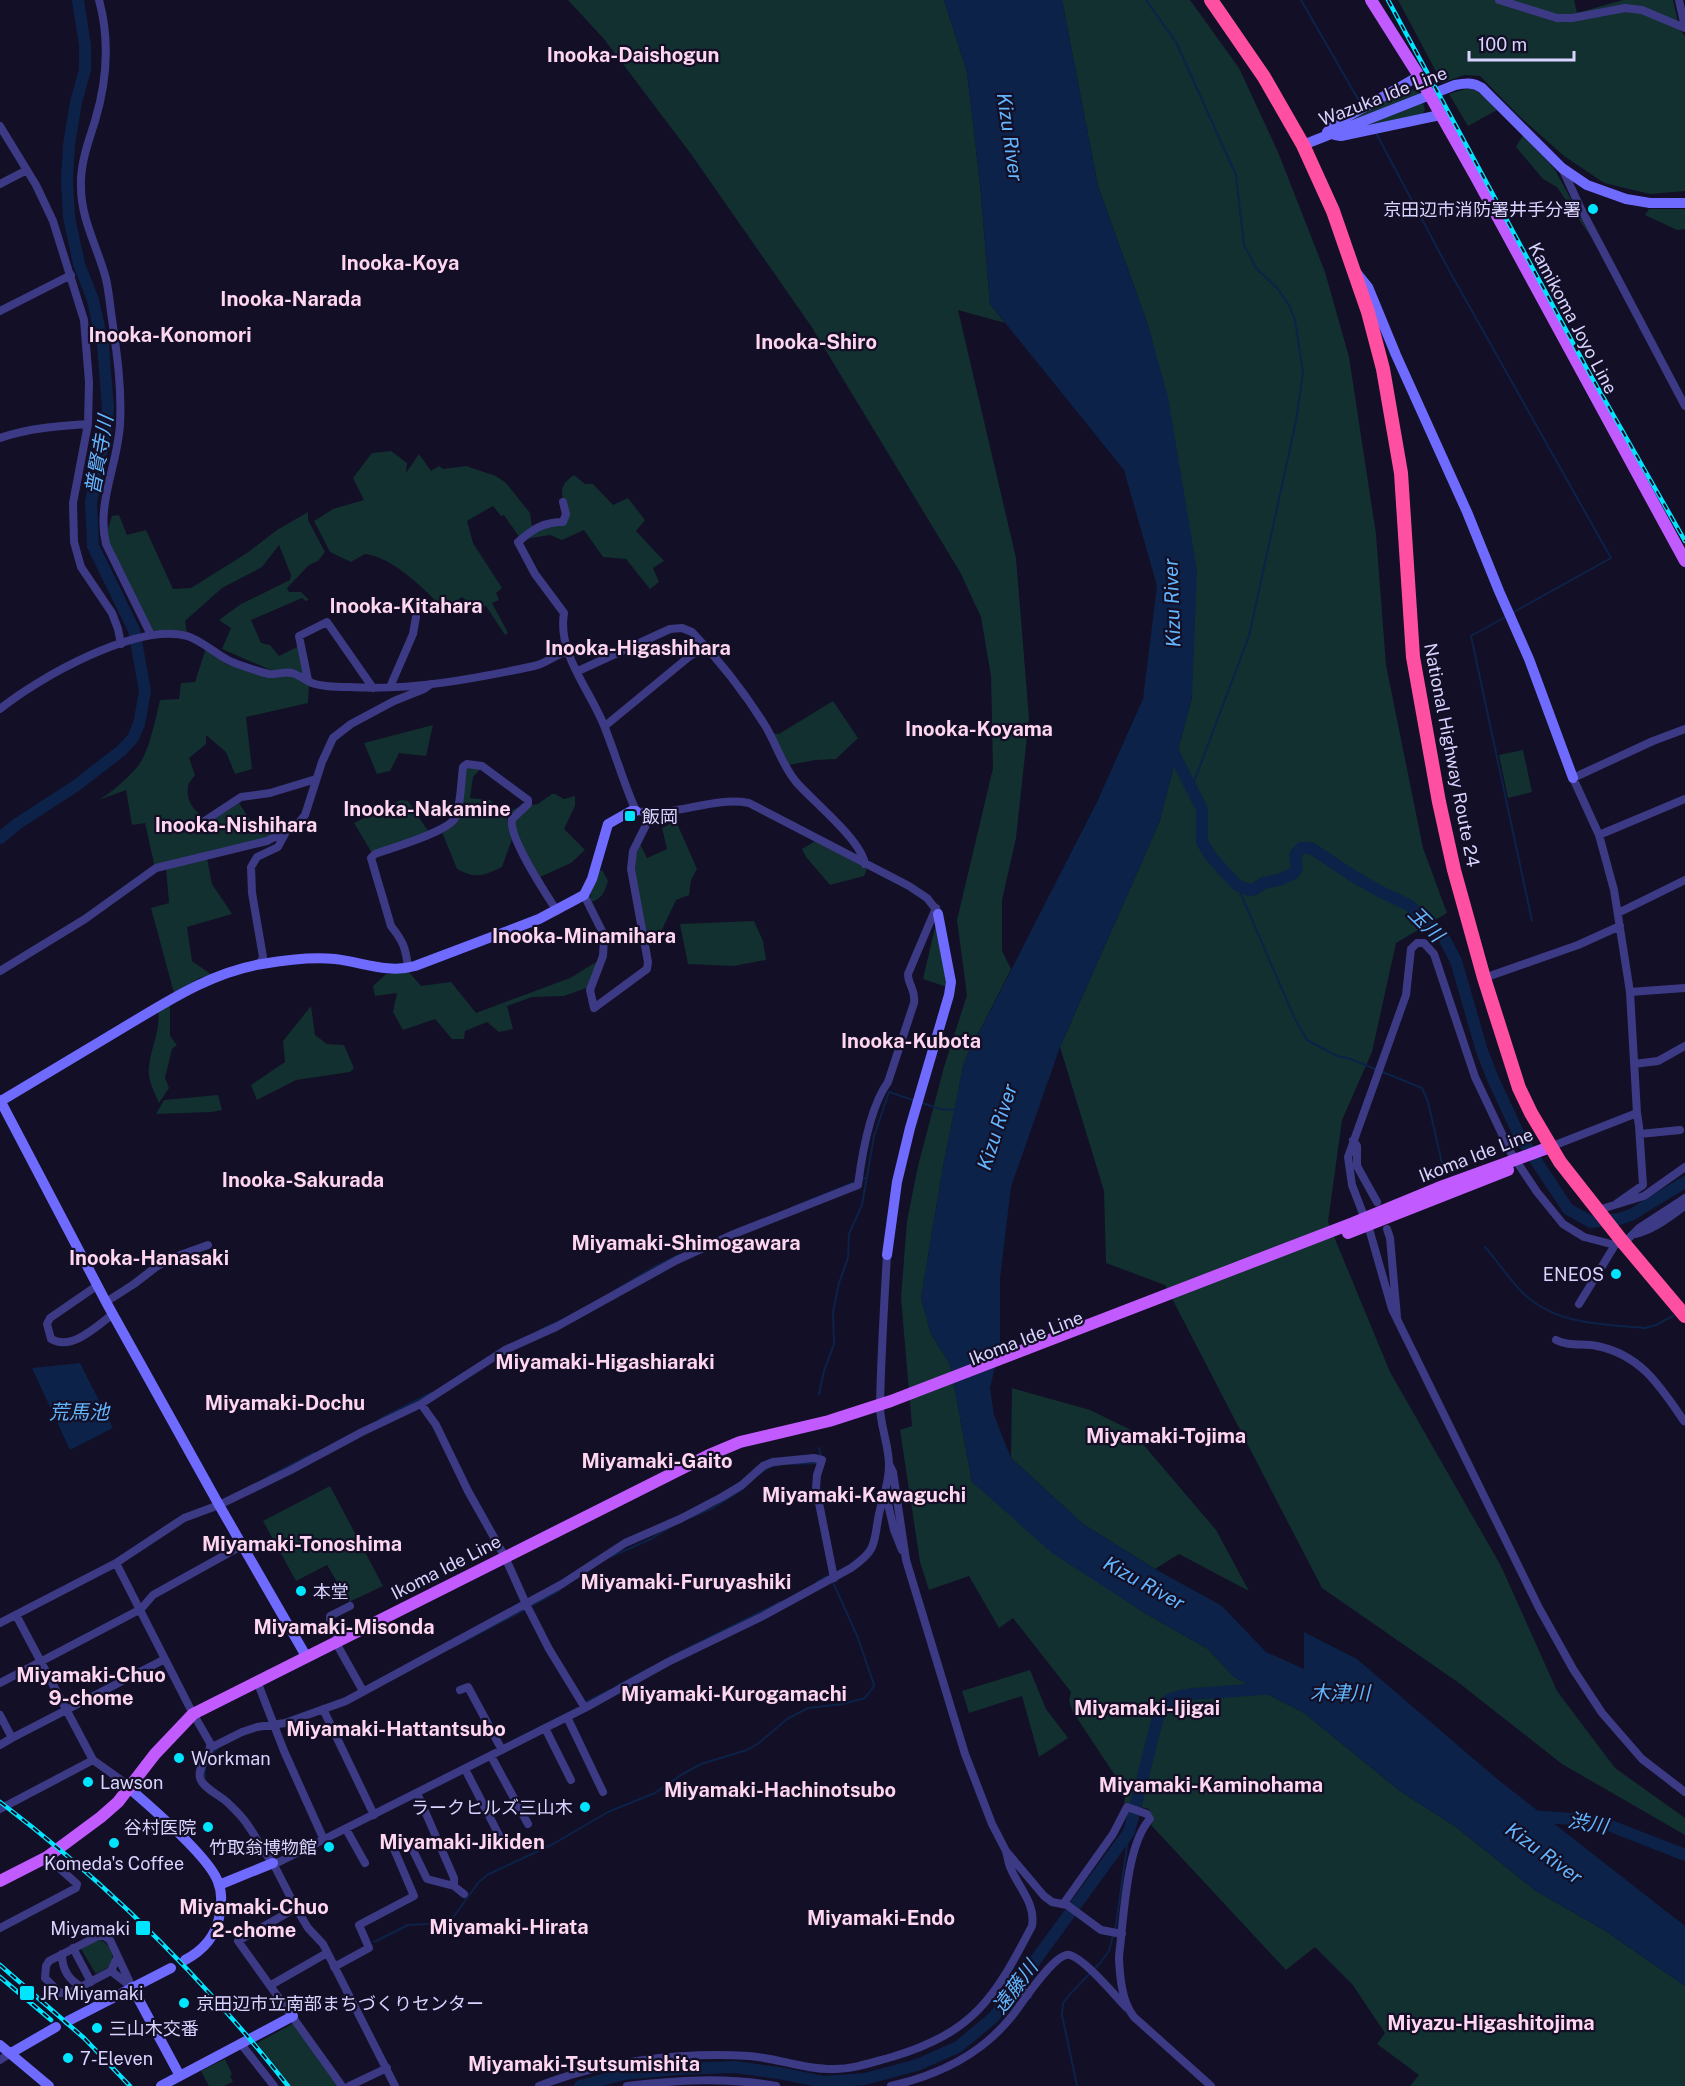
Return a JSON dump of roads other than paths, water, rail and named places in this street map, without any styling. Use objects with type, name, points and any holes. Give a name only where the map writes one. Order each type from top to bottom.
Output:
[{"type":"highway","name":"National Highway Route 24","points":[[1211,0],[1264,77],[1303,145],[1333,211],[1368,312],[1383,369],[1401,473],[1417,687],[1454,870],[1484,978],[1519,1088],[1550,1147],[1685,1316]]},
{"type":"main road","name":"Kamikoma Joyo Line","points":[[1371,0],[1419,76],[1476,177],[1685,561]]},
{"type":"main road","name":"Ikoma Ide Line","points":[[0,1881],[47,1857],[101,1817],[130,1789],[155,1754],[193,1714],[688,1465],[740,1442],[886,1407],[1519,1161],[1535,1159],[1550,1147]]},
{"type":"street","points":[[99,0],[106,32],[106,56],[99,106],[83,164],[81,187],[83,209],[108,287],[121,397],[120,425],[105,500],[103,532],[106,544],[149,635]]},
{"type":"street","points":[[1499,0],[1557,18],[1572,18],[1625,8],[1642,10],[1685,28]]},
{"type":"street","points":[[1679,0],[1685,28]]},
{"type":"street","points":[[1325,135],[1335,124],[1419,76]]},
{"type":"street","name":"Wazuka Ide Line","points":[[1303,145],[1455,85],[1476,84],[1562,168],[1587,185],[1626,199],[1650,203],[1685,203]]},
{"type":"street","points":[[1325,135],[1341,136],[1440,115]]},
{"type":"street","points":[[0,126],[27,170],[53,221],[84,320],[89,382],[88,424],[73,503],[74,542],[81,567],[112,613],[123,643]]},
{"type":"street","points":[[1562,168],[1580,207],[1685,406]]},
{"type":"street","points":[[0,184],[27,170]]},
{"type":"street","points":[[1354,270],[1368,287],[1467,512],[1599,835],[1614,890],[1630,992],[1643,1185],[1616,1204],[1599,1211]]},
{"type":"street","points":[[0,311],[71,275]]},
{"type":"street","points":[[0,438],[21,431],[88,424]]},
{"type":"street","points":[[563,502],[566,514],[563,522],[540,525],[518,542],[535,574],[564,613],[563,628],[567,652],[605,726],[636,811]]},
{"type":"street","points":[[390,687],[413,634],[416,617]]},
{"type":"street","points":[[308,680],[299,636],[327,622],[373,688]]},
{"type":"street","points":[[578,671],[670,629],[689,630],[706,646],[746,698],[767,728],[795,781],[844,832],[862,854],[865,864]]},
{"type":"street","points":[[0,709],[22,692],[96,653],[149,635],[185,636],[200,642],[228,660],[270,674],[290,672],[323,685],[373,688],[480,678],[538,665],[567,652]]},
{"type":"street","points":[[605,726],[690,656],[706,646]]},
{"type":"street","points":[[0,971],[85,919],[156,868],[267,841],[297,825],[305,815],[316,779],[333,738],[375,711],[424,689],[432,683]]},
{"type":"street","points":[[1574,777],[1685,729]]},
{"type":"street","points":[[408,968],[406,949],[399,934],[391,926],[371,863],[372,858],[375,854],[437,831],[452,823],[457,813],[463,767],[467,764],[482,766],[528,800],[528,804],[512,819],[511,824],[519,846],[557,911]]},
{"type":"street","points":[[206,820],[242,797],[270,793],[316,779]]},
{"type":"street","points":[[1599,835],[1685,799]]},
{"type":"street","points":[[306,1656],[106,1302],[0,1100],[205,982],[260,964],[331,959],[352,961],[391,970],[408,968],[557,911],[584,895],[592,879],[608,824],[631,811],[648,814],[679,811],[731,801],[749,803],[923,895],[937,911],[951,982],[907,1139],[897,1182],[887,1255],[886,1407],[880,1422],[893,1472],[906,1560]]},
{"type":"street","points":[[584,895],[604,939],[603,956],[590,990],[594,1008],[646,969],[648,962],[631,869],[633,851],[648,821],[648,814]]},
{"type":"street","points":[[260,964],[263,957],[253,903],[251,867],[257,857],[278,847],[287,830]]},
{"type":"street","points":[[1618,913],[1685,880]]},
{"type":"street","points":[[0,1623],[116,1563],[184,1518],[219,1505],[421,1404],[505,1350],[556,1327],[677,1260],[734,1234],[858,1185],[865,1142],[914,1003],[915,993],[908,974],[937,911]]},
{"type":"street","points":[[1484,978],[1578,945],[1620,926]]},
{"type":"street","points":[[1685,1206],[1644,1232],[1621,1238],[1584,1237],[1563,1224],[1537,1192],[1495,1122],[1475,1077],[1434,954],[1422,943],[1417,943],[1411,949],[1406,995],[1348,1157],[1360,1224],[1381,1273],[1396,1318],[1539,1608],[1573,1669],[1602,1713],[1642,1759],[1685,1792]]},
{"type":"street","points":[[1630,992],[1685,988]]},
{"type":"street","points":[[1634,1064],[1658,1061],[1685,1046]]},
{"type":"street","points":[[1550,1147],[1637,1113]]},
{"type":"street","points":[[1640,1134],[1680,1130]]},
{"type":"street","points":[[1353,1140],[1357,1146],[1357,1166],[1377,1202]]},
{"type":"street","points":[[1616,1204],[1627,1203],[1644,1196],[1685,1167]]},
{"type":"street","points":[[1579,1304],[1621,1238],[1685,1198]]},
{"type":"street","points":[[1387,1229],[1390,1238],[1397,1306],[1396,1318]]},
{"type":"street","points":[[106,1302],[172,1258],[208,1245]]},
{"type":"street","points":[[98,1285],[50,1318],[47,1324],[51,1339],[56,1341],[78,1339],[113,1314]]},
{"type":"street","points":[[1556,1340],[1564,1345],[1593,1345],[1619,1352],[1645,1370],[1663,1388],[1685,1420]]},
{"type":"street","points":[[421,1404],[436,1425],[468,1491],[505,1557],[549,1648],[585,1708]]},
{"type":"street","points":[[210,1748],[256,1727],[285,1723],[346,1701],[562,1584],[625,1543],[670,1524],[722,1497],[742,1485],[763,1466],[773,1462],[814,1458],[822,1460],[816,1488],[834,1578]]},
{"type":"street","points":[[219,1884],[279,1862],[324,1840],[585,1708],[668,1662],[763,1616],[834,1578],[862,1560],[870,1551],[877,1536],[889,1463]]},
{"type":"street","points":[[884,1500],[888,1504],[894,1530],[906,1560],[964,1754],[992,1824],[1006,1851],[1044,1896],[1052,1902],[1064,1904],[1101,1930],[1122,1934]]},
{"type":"street","points":[[0,1683],[141,1609],[153,1595],[243,1545]]},
{"type":"street","points":[[116,1563],[210,1743],[210,1748],[202,1763],[200,1776],[202,1782],[226,1801],[246,1822],[273,1863],[308,1928],[323,1944],[395,2086]]},
{"type":"street","points":[[350,1606],[330,1616],[330,1621],[337,1641],[363,1691]]},
{"type":"street","points":[[16,1615],[93,1760],[121,1780],[207,1862],[219,1884],[222,1902],[215,1931],[204,1947],[185,1960]]},
{"type":"street","points":[[0,1745],[165,1659]]},
{"type":"street","points":[[257,1681],[284,1751],[324,1840]]},
{"type":"street","points":[[460,1690],[468,1687],[502,1750]]},
{"type":"street","points":[[323,1709],[374,1815]]},
{"type":"street","points":[[0,1715],[12,1738]]},
{"type":"street","points":[[567,1717],[603,1792]]},
{"type":"street","points":[[545,1728],[571,1780]]},
{"type":"street","points":[[491,1755],[528,1824]]},
{"type":"street","points":[[0,1809],[93,1760]]},
{"type":"street","points":[[465,1769],[501,1839]]},
{"type":"street","points":[[417,1793],[454,1878],[454,1886]]},
{"type":"street","points":[[1064,1904],[1113,1834],[1127,1807],[1147,1814],[1150,1819],[1138,1842],[1130,1868],[1123,1910],[1119,1957],[1128,2010]]},
{"type":"street","points":[[346,1829],[364,1863]]},
{"type":"street","points":[[334,1967],[369,1948],[359,1925],[414,1896],[394,1849],[409,1842],[427,1879],[454,1886],[464,1894]]},
{"type":"street","points":[[539,2086],[561,2077],[624,2064],[718,2055],[769,2058],[814,2068],[855,2067],[904,2053],[934,2041],[957,2029],[990,1998],[1006,1979],[1028,1933],[1033,1919],[1030,1904],[1009,1867],[1006,1851]]},
{"type":"street","points":[[0,1928],[76,1888],[77,1884],[47,1857]]},
{"type":"street","points":[[296,1908],[238,1941],[342,2086]]},
{"type":"street","points":[[117,1958],[111,1971],[71,1992],[60,1993],[45,1978],[49,1961],[98,1936],[104,1936],[110,1940],[117,1958],[180,2076]]},
{"type":"street","points":[[73,1948],[91,1982]]},
{"type":"street","points":[[271,1985],[327,1953]]},
{"type":"street","points":[[62,1954],[62,1964],[70,1980],[82,1987]]},
{"type":"street","points":[[891,2086],[944,2068],[969,2056],[998,2033],[1026,1994],[1058,1959],[1071,1955],[1090,1970],[1143,2026],[1211,2086]]},
{"type":"street","points":[[68,2021],[171,1968]]},
{"type":"street","points":[[111,1971],[132,1987]]},
{"type":"street","points":[[1006,1979],[1026,1994]]},
{"type":"street","points":[[161,2086],[293,2016]]},
{"type":"street","points":[[0,2060],[56,2027]]},
{"type":"street","points":[[241,2044],[274,2086]]},
{"type":"street","points":[[0,2045],[49,2086]]},
{"type":"street","points":[[349,2086],[387,2068]]},
{"type":"street","points":[[627,2086],[717,2079],[777,2086]]},
{"type":"water","points":[[944,0],[1062,0],[1098,186],[1148,325],[1168,397],[1197,570],[1192,697],[1159,823],[1060,1047],[1011,1187],[1000,1279],[1000,1347],[990,1388],[994,1415],[1011,1458],[1083,1524],[1155,1569],[1222,1606],[1266,1652],[1304,1669],[1304,1632],[1357,1659],[1496,1778],[1685,1926],[1685,1986],[1604,1930],[1536,1891],[1456,1827],[1400,1791],[1304,1713],[1234,1677],[1208,1649],[1143,1612],[1052,1553],[972,1482],[950,1364],[931,1334],[921,1298],[943,1167],[964,1062],[1097,802],[1143,699],[1157,586],[1124,470],[990,304],[980,184],[967,72]]},
{"type":"water","name":"荒馬池","points":[[80,1363],[113,1428],[70,1450],[32,1368]]},
{"type":"waterway","name":"普賢寺川","points":[[0,838],[17,824],[77,785],[122,750],[133,738],[139,724],[145,691],[134,630],[93,546],[91,502],[108,408],[103,346],[93,300],[79,264],[69,217],[67,180],[69,145],[76,102],[85,70],[85,45],[78,0]]},
{"type":"waterway","points":[[1146,0],[1176,42],[1236,175],[1244,245],[1256,268],[1277,288],[1289,305],[1295,320],[1303,372],[1296,421],[1249,636],[1192,787]]},
{"type":"waterway","points":[[1301,0],[1362,106]]},
{"type":"waterway","points":[[1376,133],[1450,272],[1611,558],[1512,613]]},
{"type":"waterway","points":[[1507,616],[1471,636],[1532,921]]},
{"type":"waterway","name":"玉川","points":[[1170,746],[1202,809],[1202,842],[1212,858],[1237,885],[1249,890],[1255,889],[1263,883],[1279,880],[1294,873],[1297,867],[1295,855],[1301,848],[1311,848],[1353,876],[1409,905],[1443,936],[1456,961],[1482,1051],[1493,1079],[1519,1135],[1568,1209],[1591,1222],[1619,1219],[1631,1215],[1685,1182]]},
{"type":"waterway","points":[[1237,885],[1294,1017],[1307,1040],[1337,1056],[1348,1058],[1422,1088],[1428,1102],[1442,1163]]},
{"type":"waterway","points":[[819,1394],[824,1371],[834,1344],[833,1312],[839,1283],[848,1258],[849,1234],[862,1205],[874,1136],[889,1092],[913,1100]]},
{"type":"waterway","points":[[922,1103],[940,1109],[957,1110]]},
{"type":"waterway","points":[[793,1207],[865,1178]]},
{"type":"waterway","points":[[1485,1247],[1523,1293],[1536,1304],[1565,1317],[1596,1324],[1645,1328],[1673,1316]]},
{"type":"waterway","points":[[614,1291],[677,1256]]},
{"type":"waterway","points":[[540,1330],[562,1320]]},
{"type":"waterway","points":[[380,1419],[431,1393]]},
{"type":"waterway","points":[[819,1448],[821,1456]]},
{"type":"waterway","points":[[268,1477],[314,1453]]},
{"type":"waterway","points":[[792,1464],[819,1463]]},
{"type":"waterway","points":[[758,1475],[771,1466],[780,1465]]},
{"type":"waterway","points":[[690,1518],[713,1508],[743,1489]]},
{"type":"waterway","points":[[610,1557],[651,1539],[674,1525]]},
{"type":"waterway","points":[[817,1582],[830,1575]]},
{"type":"waterway","points":[[832,1580],[858,1638],[874,1685]]},
{"type":"waterway","points":[[531,1606],[560,1590]]},
{"type":"waterway","points":[[670,1657],[780,1602]]},
{"type":"waterway","points":[[451,1648],[526,1609]]},
{"type":"waterway","points":[[617,1686],[652,1667]]},
{"type":"waterway","points":[[374,1942],[408,1925],[449,1923],[478,1883],[487,1875],[553,1844],[608,1812],[655,1793],[701,1764],[747,1750],[759,1743],[787,1719],[808,1708],[843,1704],[865,1698],[874,1686]]},
{"type":"waterway","name":"遠藤川","points":[[580,2086],[624,2074],[735,2067],[823,2082],[865,2079],[917,2065],[958,2047],[994,2017],[1129,1832],[1158,1717],[1169,1700],[1193,1694],[1274,1688]]},
{"type":"waterway","points":[[586,1702],[610,1690]]},
{"type":"waterway","points":[[205,1777],[208,1761],[218,1748]]},
{"type":"waterway","name":"渋川","points":[[1531,1816],[1598,1821],[1685,1855]]},
{"type":"waterway","points":[[1077,2086],[1062,2015],[1063,2003],[1109,1951],[1116,1924],[1129,1832]]},
{"type":"railway","points":[[1388,0],[1586,367],[1685,541]]},
{"type":"railway","points":[[0,1802],[78,1866],[153,1935],[223,2008],[288,2086]]},
{"type":"railway","points":[[0,1965],[84,2038],[130,2086]]},
{"type":"railway","points":[[0,1977],[51,2020]]},
{"type":"place","name":"京田辺市消防署井手分署","points":[[1593,209]]},
{"type":"place","name":"飯岡","points":[[630,816]]},
{"type":"place","name":"ENEOS","points":[[1616,1274]]},
{"type":"place","name":"本堂","points":[[301,1591]]},
{"type":"place","name":"Workman","points":[[179,1758]]},
{"type":"place","name":"Lawson","points":[[88,1782]]},
{"type":"place","name":"ラークヒルズ三山木","points":[[585,1807]]},
{"type":"place","name":"谷村医院","points":[[208,1827]]},
{"type":"place","name":"Komeda's Coffee","points":[[114,1843]]},
{"type":"place","name":"竹取翁博物館","points":[[329,1847]]},
{"type":"place","name":"Miyamaki","points":[[143,1928]]},
{"type":"place","name":"JR Miyamaki","points":[[27,1993]]},
{"type":"place","name":"京田辺市立南部まちづくりセンター","points":[[184,2003]]},
{"type":"place","name":"三山木交番","points":[[97,2028]]},
{"type":"place","name":"7-Eleven","points":[[68,2058]]},
{"type":"district","name":"Inooka-Daishogun","points":[[633,55]]},
{"type":"district","name":"Inooka-Koya","points":[[400,263]]},
{"type":"district","name":"Inooka-Narada","points":[[291,299]]},
{"type":"district","name":"Inooka-Konomori","points":[[170,335]]},
{"type":"district","name":"Inooka-Shiro","points":[[816,342]]},
{"type":"district","name":"Inooka-Kitahara","points":[[406,606]]},
{"type":"district","name":"Inooka-Higashihara","points":[[638,648]]},
{"type":"district","name":"Inooka-Koyama","points":[[979,729]]},
{"type":"district","name":"Inooka-Nakamine","points":[[427,809]]},
{"type":"district","name":"Inooka-Nishihara","points":[[236,825]]},
{"type":"district","name":"Inooka-Minamihara","points":[[584,936]]},
{"type":"district","name":"Inooka-Kubota","points":[[911,1041]]},
{"type":"district","name":"Inooka-Sakurada","points":[[303,1180]]},
{"type":"district","name":"Miyamaki-Shimogawara","points":[[686,1243]]},
{"type":"district","name":"Inooka-Hanasaki","points":[[149,1258]]},
{"type":"district","name":"Miyamaki-Higashiaraki","points":[[605,1362]]},
{"type":"district","name":"Miyamaki-Dochu","points":[[285,1403]]},
{"type":"district","name":"Miyamaki-Tojima","points":[[1166,1436]]},
{"type":"district","name":"Miyamaki-Gaito","points":[[657,1461]]},
{"type":"district","name":"Miyamaki-Kawaguchi","points":[[864,1495]]},
{"type":"district","name":"Miyamaki-Tonoshima","points":[[302,1544]]},
{"type":"district","name":"Miyamaki-Furuyashiki","points":[[686,1582]]},
{"type":"district","name":"Miyamaki-Misonda","points":[[344,1627]]},
{"type":"district","name":"Miyamaki-Chuo 9-chome","points":[[91,1686]]},
{"type":"district","name":"Miyamaki-Kurogamachi","points":[[734,1694]]},
{"type":"district","name":"Miyamaki-Ijigai","points":[[1147,1708]]},
{"type":"district","name":"Miyamaki-Hattantsubo","points":[[396,1729]]},
{"type":"district","name":"Miyamaki-Kaminohama","points":[[1211,1785]]},
{"type":"district","name":"Miyamaki-Hachinotsubo","points":[[780,1790]]},
{"type":"district","name":"Miyamaki-Jikiden","points":[[462,1842]]},
{"type":"district","name":"Miyamaki-Chuo 2-chome","points":[[254,1918]]},
{"type":"district","name":"Miyamaki-Endo","points":[[881,1918]]},
{"type":"district","name":"Miyamaki-Hirata","points":[[509,1927]]},
{"type":"district","name":"Miyazu-Higashitojima","points":[[1491,2023]]},
{"type":"district","name":"Miyamaki-Tsutsumishita","points":[[584,2064]]},
{"type":"water label","name":"Kizu River","points":[[1010,137]]},
{"type":"water label","name":"Kizu River","points":[[1172,603]]},
{"type":"water label","name":"Kizu River","points":[[997,1127]]},
{"type":"water label","name":"Kizu River","points":[[1144,1583]]},
{"type":"water label","name":"木津川","points":[[1340,1693]]},
{"type":"water label","name":"Kizu River","points":[[1544,1853]]}]
